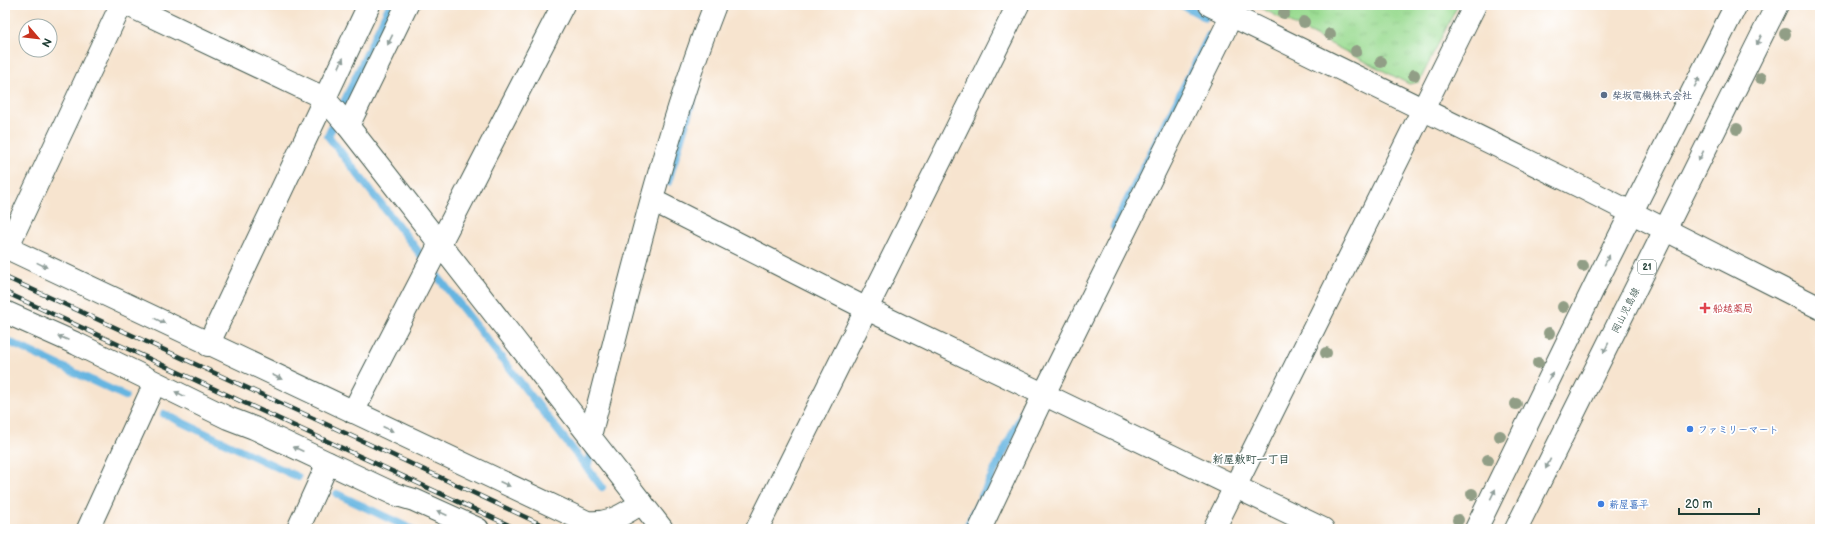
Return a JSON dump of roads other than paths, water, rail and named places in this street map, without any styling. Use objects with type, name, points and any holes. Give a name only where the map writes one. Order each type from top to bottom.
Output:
[{"type":"street","points":[[121,5],[6,248],[208,345],[587,522],[600,523],[612,520],[642,503]]},
{"type":"street","points":[[128,5],[328,102],[347,124],[436,249],[590,436],[662,529]]},
{"type":"street","points":[[208,345],[328,102],[369,5]]},
{"type":"street","points":[[347,124],[407,5]]},
{"type":"street","points":[[352,412],[563,5]]},
{"type":"street","points":[[590,436],[652,200],[683,91],[715,5]]},
{"type":"street","points":[[757,529],[1018,5]]},
{"type":"street","points":[[1210,5],[1234,10],[1424,110],[1820,308]]},
{"type":"street","points":[[1214,529],[1475,5]]},
{"type":"street","points":[[1476,529],[1736,5]]},
{"type":"street","name":"岡山児島線","points":[[1516,529],[1777,5]]},
{"type":"street","points":[[980,529],[1044,394],[1234,10]]},
{"type":"street","points":[[652,200],[867,309],[1323,529]]},
{"type":"street","points":[[5,312],[77,344],[228,418],[254,428],[394,494],[414,500],[478,529]]},
{"type":"street","points":[[88,529],[155,382]]},
{"type":"street","points":[[298,529],[328,463]]},
{"type":"waterway","points":[[390,5],[328,136],[602,487]]},
{"type":"waterway","points":[[1182,5],[1205,17]]},
{"type":"waterway","points":[[1114,227],[1209,36]]},
{"type":"waterway","points":[[668,182],[693,98]]},
{"type":"waterway","points":[[5,340],[125,396]]},
{"type":"waterway","points":[[966,529],[1025,408]]},
{"type":"waterway","points":[[164,414],[298,477]]},
{"type":"waterway","points":[[587,468],[590,455]]},
{"type":"waterway","points":[[337,494],[411,529]]},
{"type":"railway","points":[[5,277],[551,529]]},
{"type":"railway","points":[[5,292],[517,529]]},
{"type":"place","name":"柴坂電機株式会社","points":[[1604,95]]},
{"type":"place","name":"船越薬局","points":[[1705,308]]},
{"type":"place","name":"ファミリーマート","points":[[1690,429]]},
{"type":"place","name":"薪屋喜平","points":[[1601,504]]},
{"type":"district","name":"新屋敷町一丁目","points":[[1251,459]]}]
